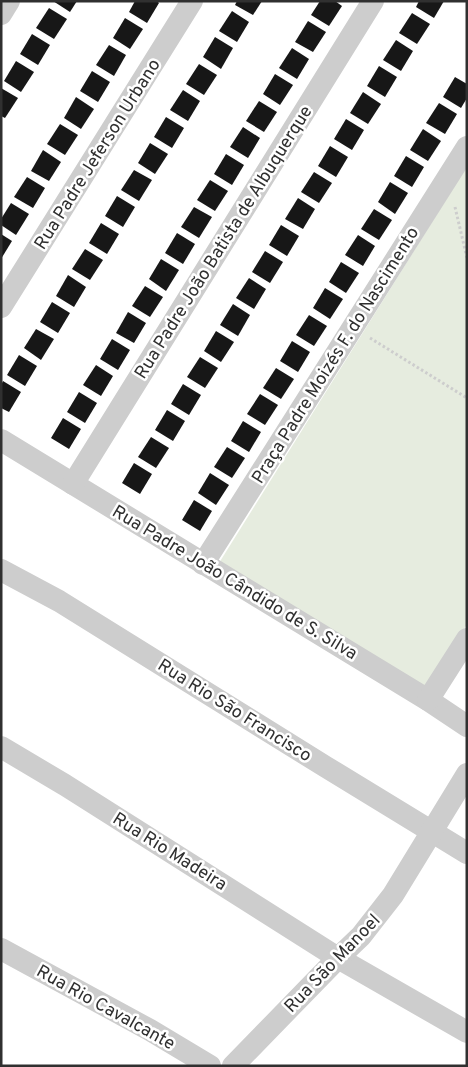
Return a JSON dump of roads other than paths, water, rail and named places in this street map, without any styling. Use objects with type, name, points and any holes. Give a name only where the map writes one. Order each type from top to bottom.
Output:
[{"type":"street","points":[[1,14],[9,1]]},
{"type":"street","name":"Rua Padre Jeferson Urbano","points":[[1,307],[192,1]]},
{"type":"street","name":"Rua Padre João Batista de Albuquerque","points":[[73,484],[373,1]]},
{"type":"street","name":"Praça Padre Moizés F. do Nascimento","points":[[203,564],[467,147]]},
{"type":"street","name":"Rua Padre João Cândido de S. Silva","points":[[1,440],[428,700],[467,726]]},
{"type":"street","name":"Rua Rio São Francisco","points":[[1,570],[59,600],[326,767],[467,852]]},
{"type":"street","points":[[428,700],[467,639]]},
{"type":"street","name":"Rua Rio Madeira","points":[[1,747],[66,785],[338,958],[467,1032]]},
{"type":"street","name":"Rua São Manoel","points":[[233,1066],[361,936],[393,895],[467,774]]},
{"type":"street","name":"Rua Rio Cavalcante","points":[[1,949],[150,1030],[210,1066]]}]
